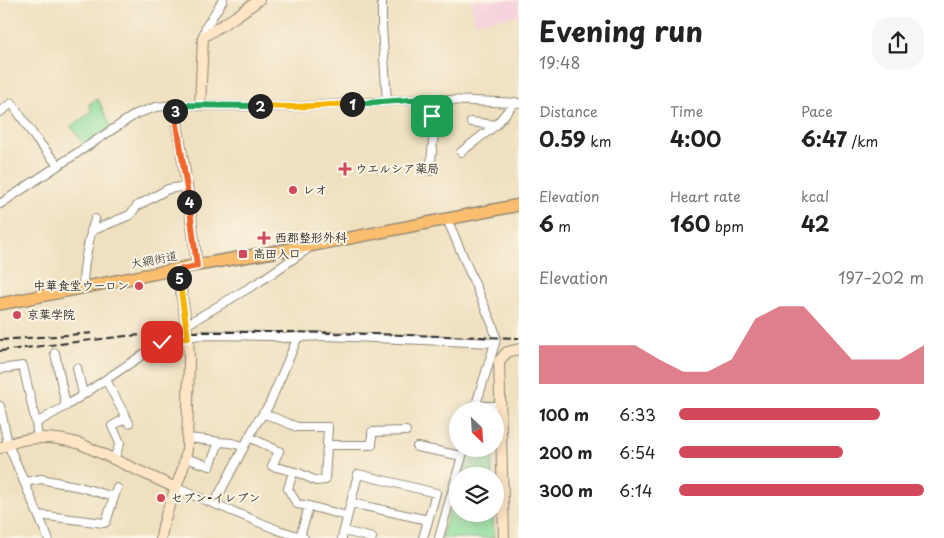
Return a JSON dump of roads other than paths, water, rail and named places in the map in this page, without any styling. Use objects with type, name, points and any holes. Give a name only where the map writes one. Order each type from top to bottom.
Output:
[{"type":"main road","name":"大網街道","points":[[0,304],[519,205]]},
{"type":"street","points":[[200,105],[203,37],[206,27],[224,0]]},
{"type":"street","points":[[203,37],[259,0]]},
{"type":"street","points":[[382,0],[387,101]]},
{"type":"street","points":[[424,99],[432,116],[434,132],[430,171]]},
{"type":"street","points":[[0,204],[136,114],[156,107],[200,105],[293,107],[424,99],[517,103]]},
{"type":"street","points":[[0,112],[12,103],[36,139],[58,165]]},
{"type":"street","points":[[460,152],[496,125],[517,103]]},
{"type":"street","points":[[174,105],[197,266]]},
{"type":"street","points":[[471,122],[496,125]]},
{"type":"street","points":[[91,231],[130,215],[137,206],[168,189],[187,186]]},
{"type":"street","points":[[84,287],[84,273],[91,231],[95,219]]},
{"type":"street","points":[[447,219],[496,337],[496,343],[477,402]]},
{"type":"street","points":[[186,325],[259,282],[314,245]]},
{"type":"street","points":[[161,538],[167,512],[187,449],[188,338],[178,270]]},
{"type":"street","points":[[36,423],[66,406],[167,339],[202,335],[272,336],[284,338],[327,336],[496,343]]},
{"type":"street","points":[[214,504],[268,405],[298,337]]},
{"type":"street","points":[[500,402],[499,361],[507,352],[519,349]]},
{"type":"street","points":[[55,353],[66,406]]},
{"type":"street","points":[[0,369],[23,366],[38,438]]},
{"type":"street","points":[[77,368],[83,394]]},
{"type":"street","points":[[106,380],[127,420],[112,426],[120,444],[114,459]]},
{"type":"street","points":[[0,406],[4,446],[25,482],[48,538]]},
{"type":"street","points":[[249,437],[278,452],[272,466],[316,481],[325,480],[328,427],[297,427],[263,413]]},
{"type":"street","points":[[327,445],[372,445],[372,432],[406,432]]},
{"type":"street","points":[[4,446],[38,438],[69,440],[214,504],[302,538],[309,506]]},
{"type":"street","points":[[187,438],[236,443],[244,447]]},
{"type":"street","points":[[185,458],[210,466],[219,442]]},
{"type":"street","points":[[417,447],[449,450]]},
{"type":"street","points":[[439,538],[461,458]]},
{"type":"street","points":[[502,458],[504,538]]},
{"type":"street","points":[[293,472],[288,489],[297,504],[347,516]]},
{"type":"street","points":[[372,538],[343,535],[358,474],[436,493],[423,538]]},
{"type":"street","points":[[25,482],[41,479],[80,487],[114,497]]},
{"type":"street","points":[[39,514],[104,523],[106,522],[117,488]]},
{"type":"street","points":[[351,503],[428,520]]},
{"type":"railway","points":[[0,351],[126,336],[187,332],[292,332],[519,338]]},
{"type":"railway","points":[[0,340],[95,333]]},
{"type":"place","name":"ウエルシア薬局","points":[[345,169]]},
{"type":"place","name":"レオ","points":[[293,190]]},
{"type":"place","name":"西郡整形外科","points":[[264,238]]},
{"type":"place","name":"高田入口","points":[[243,254]]},
{"type":"place","name":"中華食堂ウーロン","points":[[139,286]]},
{"type":"place","name":"京葉学院","points":[[17,315]]},
{"type":"place","name":"セブン-イレブン","points":[[161,498]]}]
